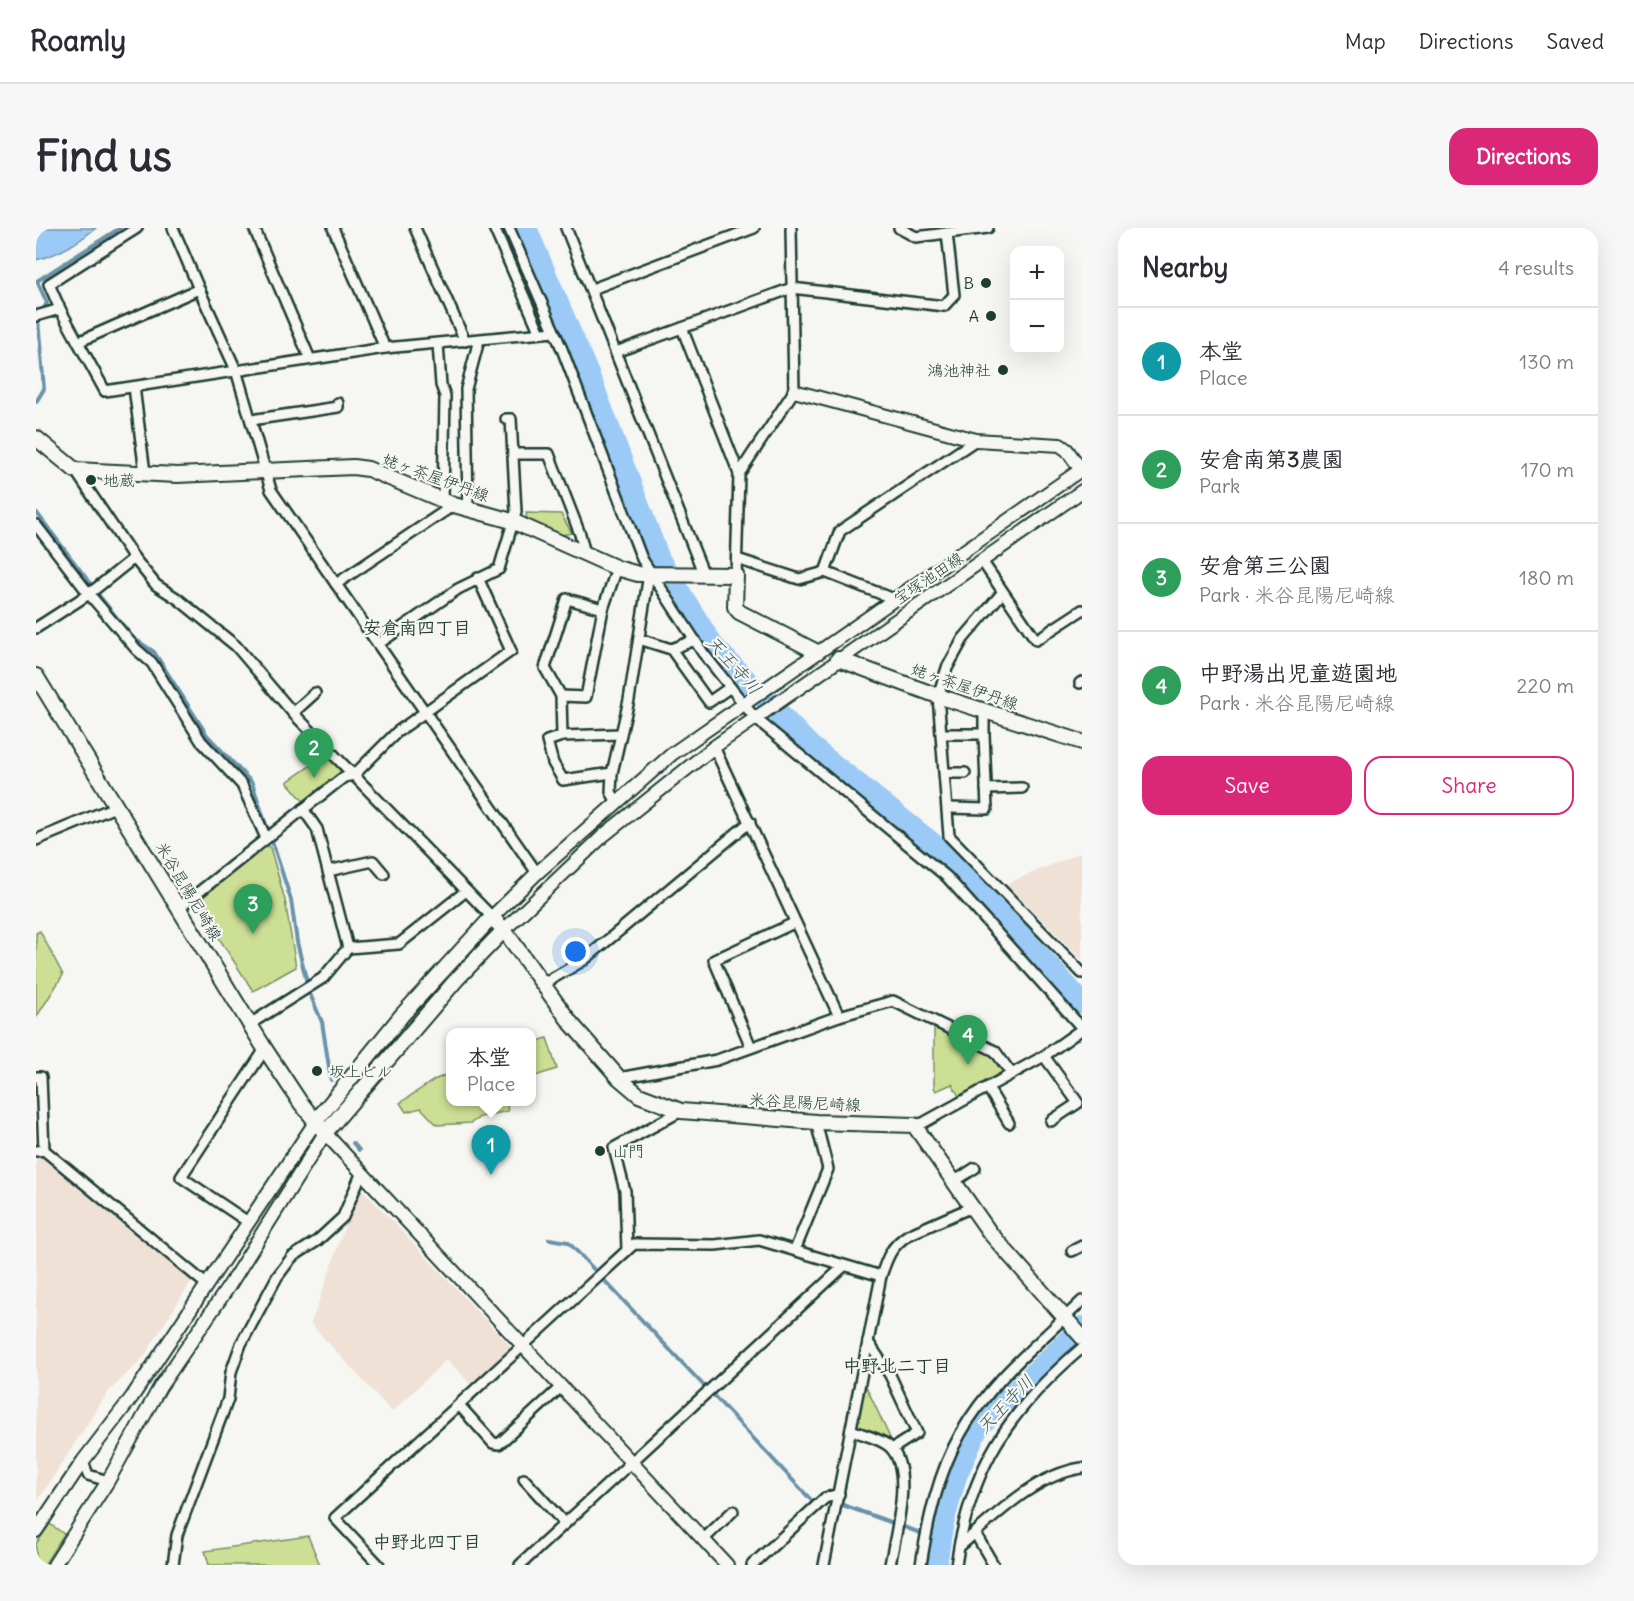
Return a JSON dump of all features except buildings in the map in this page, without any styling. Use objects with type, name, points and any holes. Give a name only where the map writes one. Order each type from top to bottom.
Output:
[{"type":"main road","points":[[36,438],[75,470]]},
{"type":"main road","name":"姥ヶ茶屋伊丹線","points":[[75,470],[177,475],[353,467],[368,469],[455,505],[512,521],[617,568],[654,574],[735,575]]},
{"type":"main road","points":[[735,575],[735,607],[739,612],[817,651]]},
{"type":"main road","name":"姥ヶ茶屋伊丹線","points":[[838,659],[939,696],[1082,742]]},
{"type":"main road","name":"米谷昆陽尼崎線","points":[[36,676],[180,907],[265,1049],[300,1102],[325,1133]]},
{"type":"main road","points":[[316,1121],[402,1015],[492,917]]},
{"type":"main road","name":"米谷昆陽尼崎線","points":[[492,917],[504,930],[570,1022],[619,1078],[639,1095],[681,1111],[816,1122],[914,1125]]},
{"type":"main road","points":[[325,1133],[457,979],[504,930]]},
{"type":"main road","points":[[914,1125],[990,1233],[1082,1337]]},
{"type":"street","points":[[138,228],[49,284],[60,309],[105,391],[386,348],[554,332]]},
{"type":"street","points":[[173,228],[236,370],[271,490],[537,873]]},
{"type":"street","points":[[254,228],[310,359]]},
{"type":"street","points":[[333,228],[386,348]]},
{"type":"street","points":[[415,228],[465,341]]},
{"type":"street","points":[[494,228],[540,333]]},
{"type":"street","points":[[509,228],[554,332],[642,559],[729,688],[757,716],[947,877],[1082,1029],[1044,1056],[923,1123],[914,1125]]},
{"type":"street","points":[[566,228],[704,574]]},
{"type":"street","points":[[592,289],[754,228]]},
{"type":"street","points":[[739,474],[794,391],[791,228]]},
{"type":"street","points":[[899,228],[916,237],[988,228]]},
{"type":"street","points":[[616,352],[792,288],[944,306],[954,295],[947,233]]},
{"type":"street","points":[[78,342],[199,289]]},
{"type":"street","points":[[36,316],[60,309]]},
{"type":"street","points":[[682,328],[739,474],[735,575]]},
{"type":"street","points":[[455,505],[466,389],[479,340]]},
{"type":"street","points":[[438,344],[455,505]]},
{"type":"street","points":[[134,387],[145,473]]},
{"type":"street","points":[[75,470],[134,558],[156,585],[178,599],[236,646],[293,713],[492,917],[537,873],[672,754],[817,651],[1082,470],[1067,450],[1060,445],[976,440],[794,391]]},
{"type":"street","points":[[251,420],[338,407]]},
{"type":"street","points":[[378,644],[478,578],[499,569],[516,512],[511,419]]},
{"type":"street","points":[[825,572],[840,531],[976,440]]},
{"type":"street","points":[[513,454],[549,454],[580,534],[585,554]]},
{"type":"street","name":"宝塚池田線","points":[[504,930],[604,835],[714,747],[1082,491]]},
{"type":"street","points":[[336,584],[455,505]]},
{"type":"street","points":[[36,525],[136,650],[152,663],[201,741],[242,785],[266,838]]},
{"type":"street","points":[[36,628],[89,594],[134,558]]},
{"type":"street","points":[[737,559],[799,579],[825,572],[894,599]]},
{"type":"street","points":[[982,561],[1036,640],[1082,610]]},
{"type":"street","points":[[561,696],[586,697],[603,609],[617,568]]},
{"type":"street","points":[[617,802],[610,792],[612,773],[654,574]]},
{"type":"street","points":[[180,907],[344,777],[354,775],[396,732],[511,651],[478,578]]},
{"type":"street","points":[[1002,593],[963,639],[947,668],[939,696],[949,836],[1082,973]]},
{"type":"street","points":[[562,736],[561,696],[545,668],[567,599],[603,609]]},
{"type":"street","points":[[639,639],[671,649],[709,702],[729,688]]},
{"type":"street","points":[[671,649],[695,640]]},
{"type":"street","points":[[293,713],[315,693]]},
{"type":"street","points":[[948,808],[987,809],[984,718],[988,712]]},
{"type":"street","points":[[612,773],[563,780],[553,763],[547,741],[562,736],[620,734]]},
{"type":"street","points":[[942,734],[984,734]]},
{"type":"street","points":[[714,747],[839,1016]]},
{"type":"street","points":[[945,773],[965,773]]},
{"type":"street","points":[[986,789],[1022,788]]},
{"type":"street","points":[[36,840],[116,807]]},
{"type":"street","points":[[303,809],[317,829],[348,948]]},
{"type":"street","points":[[543,984],[584,960],[750,822]]},
{"type":"street","points":[[328,871],[373,861],[384,874]]},
{"type":"street","points":[[250,1024],[323,978],[348,948],[399,944],[466,891]]},
{"type":"street","points":[[751,1047],[714,960],[794,923]]},
{"type":"street","points":[[619,1078],[717,1060],[839,1016],[898,1001],[995,1052],[1011,1073]]},
{"type":"street","points":[[248,1222],[181,1177],[265,1049]]},
{"type":"street","points":[[1044,1056],[1077,1103],[1051,1121]]},
{"type":"street","points":[[36,1077],[41,1077],[40,1150],[207,1285]]},
{"type":"street","points":[[988,1088],[1009,1123]]},
{"type":"street","points":[[627,1250],[625,1191],[614,1148],[651,1130],[681,1111]]},
{"type":"street","points":[[36,1531],[83,1461],[132,1397],[316,1121]]},
{"type":"street","points":[[795,1250],[828,1169],[816,1122]]},
{"type":"street","points":[[54,1565],[108,1481],[160,1388],[325,1133],[728,1565]]},
{"type":"street","points":[[955,1181],[975,1168]]},
{"type":"street","points":[[173,1565],[177,1535],[228,1399],[231,1372],[241,1344],[277,1277],[292,1257],[317,1241],[343,1217],[362,1173]]},
{"type":"street","points":[[824,1565],[881,1276],[888,1252],[898,1241],[972,1207]]},
{"type":"street","points":[[379,1565],[335,1518],[633,1244],[715,1245],[759,1240],[881,1276]]},
{"type":"street","points":[[1072,1251],[1082,1246]]},
{"type":"street","points":[[520,1565],[844,1266]]},
{"type":"street","points":[[921,1565],[938,1489],[961,1432],[1007,1372],[1067,1320],[1082,1302]]},
{"type":"street","points":[[868,1342],[890,1375],[917,1432],[892,1449]]},
{"type":"street","points":[[956,1565],[979,1473],[1005,1428],[1060,1367],[1082,1348]]},
{"type":"street","points":[[459,1405],[494,1443],[499,1444],[562,1386]]},
{"type":"street","points":[[851,1430],[884,1443],[892,1449],[899,1464],[903,1484],[890,1565]]},
{"type":"street","points":[[83,1461],[88,1475],[108,1481]]},
{"type":"street","points":[[959,1547],[1015,1500],[1064,1471],[1082,1468]]},
{"type":"street","points":[[524,1479],[565,1524]]},
{"type":"street","points":[[752,1565],[825,1498],[839,1494]]},
{"type":"street","points":[[704,1539],[734,1511]]},
{"type":"street","points":[[975,1533],[993,1563]]},
{"type":"shaded area","points":[[1082,852],[1082,960],[1006,884]]},
{"type":"shaded area","points":[[44,1154],[192,1280],[143,1358],[108,1392],[36,1503],[36,1155]]},
{"type":"shaded area","points":[[363,1190],[511,1347],[511,1351],[473,1387],[447,1359],[392,1412],[311,1324],[345,1226],[359,1193]]},
{"type":"green space","points":[[526,513],[561,514],[572,533],[562,535],[527,521]]},
{"type":"green space","points":[[327,754],[342,769],[341,774],[305,803],[287,782]]},
{"type":"green space","points":[[266,844],[270,847],[285,900],[296,967],[253,991],[195,901]]},
{"type":"green space","points":[[40,931],[63,975],[36,1018],[36,933]]},
{"type":"green space","points":[[934,1027],[996,1057],[1008,1072],[960,1098],[952,1084],[936,1091],[934,1087]]},
{"type":"green space","points":[[547,1038],[557,1069],[536,1076],[536,1042]]},
{"type":"green space","points":[[446,1075],[446,1106],[507,1106],[508,1111],[480,1117],[471,1123],[437,1125],[421,1108],[406,1112],[400,1103],[434,1080]]},
{"type":"green space","points":[[865,1384],[892,1442],[862,1430],[857,1425]]},
{"type":"green space","points":[[50,1524],[64,1534],[44,1565],[36,1565],[36,1544]]},
{"type":"green space","points":[[308,1536],[320,1565],[209,1565],[205,1551]]},
{"type":"water","points":[[36,228],[96,228],[53,255],[36,260]]},
{"type":"waterway","points":[[44,308],[47,303],[37,281],[120,228]]},
{"type":"waterway","name":"天王寺川","points":[[526,228],[593,386],[659,559],[713,646],[810,746],[952,859],[1082,1003]]},
{"type":"waterway","points":[[36,402],[44,389],[38,320]]},
{"type":"waterway","points":[[36,512],[92,586]]},
{"type":"waterway","points":[[97,593],[133,638],[154,652],[207,735],[252,783],[267,828]]},
{"type":"waterway","points":[[271,838],[291,900],[297,942],[307,983]]},
{"type":"waterway","points":[[310,994],[322,1022],[331,1080]]},
{"type":"waterway","points":[[353,1143],[359,1150]]},
{"type":"waterway","points":[[549,1239],[568,1242],[706,1388]]},
{"type":"waterway","name":"天王寺川","points":[[936,1565],[942,1527],[956,1476],[978,1427],[1082,1327]]},
{"type":"waterway","points":[[713,1395],[813,1502]]},
{"type":"waterway","points":[[840,1504],[940,1540]]},
{"type":"place","name":"B","points":[[986,283]]},
{"type":"place","name":"A","points":[[991,316]]},
{"type":"place","name":"鴻池神社","points":[[1003,370]]},
{"type":"place","name":"地蔵","points":[[91,480]]},
{"type":"place","name":"安倉南第3農園","points":[[314,778]]},
{"type":"place","name":"安倉第三公園","points":[[253,934]]},
{"type":"place","name":"中野湯出児童遊園地","points":[[968,1065]]},
{"type":"place","name":"坂上ビル","points":[[317,1071]]},
{"type":"place","name":"山門","points":[[600,1151]]},
{"type":"place","name":"本堂","points":[[491,1175]]},
{"type":"district","name":"安倉南四丁目","points":[[417,627]]},
{"type":"district","name":"中野北二丁目","points":[[897,1365]]},
{"type":"district","name":"中野北四丁目","points":[[427,1541]]}]
